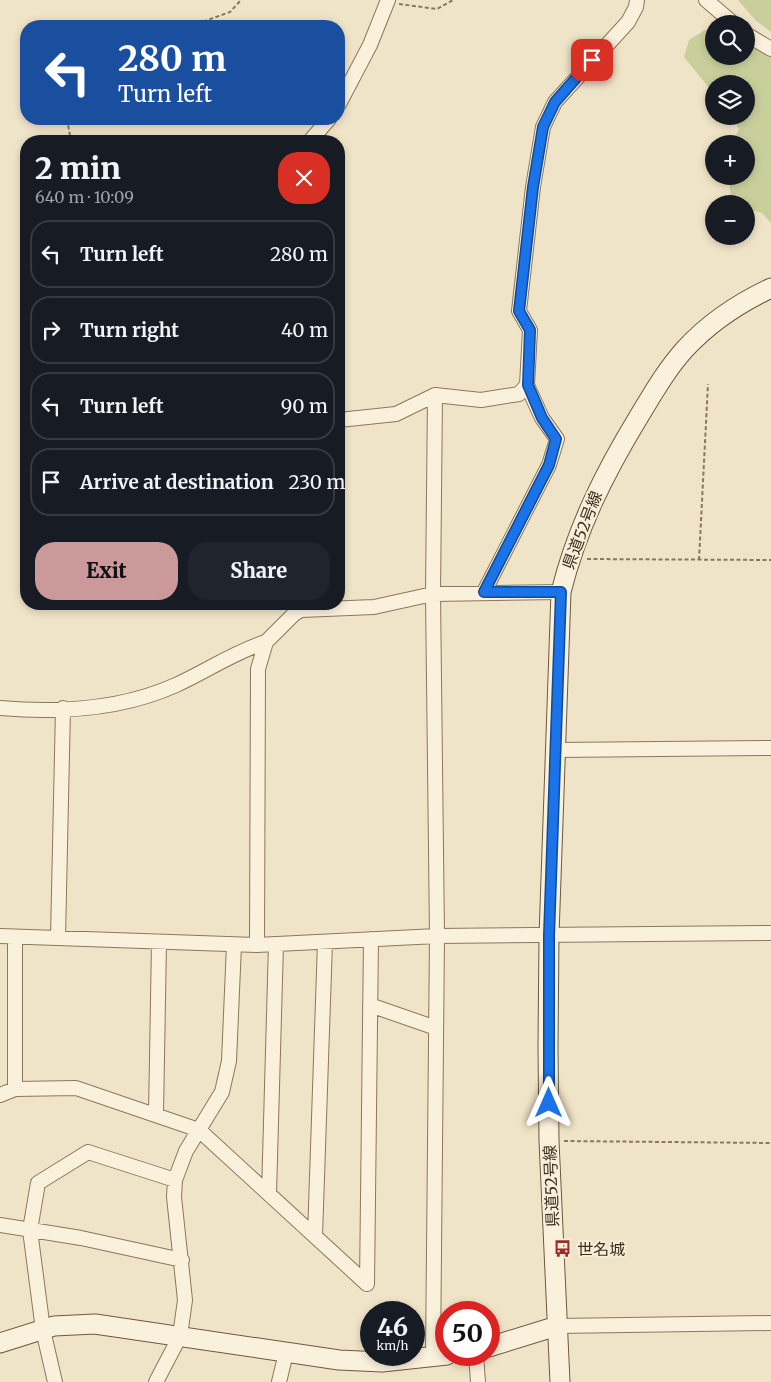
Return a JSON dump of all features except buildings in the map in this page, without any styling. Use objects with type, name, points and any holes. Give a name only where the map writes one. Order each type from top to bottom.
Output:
[{"type":"main road","name":"県道52号線","points":[[560,1382],[549,1141],[549,936],[561,592],[582,522],[608,469],[661,380],[678,357],[718,320],[741,303],[771,288]]},
{"type":"main road","points":[[0,1343],[43,1330],[73,1324],[95,1324],[339,1360],[382,1362],[435,1357]]},
{"type":"main road","points":[[500,1343],[557,1326]]},
{"type":"street","points":[[484,592],[549,465],[556,439],[542,418],[528,385],[530,330],[519,311],[533,187],[543,127],[555,102],[628,22],[636,7],[637,0]]},
{"type":"street","points":[[706,0],[724,15]]},
{"type":"street","points":[[345,95],[370,45],[388,1]]},
{"type":"street","points":[[755,39],[771,49]]},
{"type":"street","points":[[315,135],[324,125]]},
{"type":"street","points":[[345,419],[396,414],[435,395],[480,400],[519,394],[528,385]]},
{"type":"street","points":[[435,395],[433,594],[439,1301]]},
{"type":"street","points":[[345,608],[374,607],[433,594],[561,592]]},
{"type":"street","points":[[257,945],[258,669],[266,642],[294,614],[301,610]]},
{"type":"street","points":[[0,708],[63,708],[106,705],[149,695],[176,685],[249,647],[266,642]]},
{"type":"street","points":[[58,938],[63,708]]},
{"type":"street","points":[[556,750],[771,748]]},
{"type":"street","points":[[0,936],[257,945],[437,936],[771,933]]},
{"type":"street","points":[[15,1089],[16,937]]},
{"type":"street","points":[[0,1095],[15,1089],[76,1088],[199,1130],[367,1284],[371,939]]},
{"type":"street","points":[[156,1115],[159,942]]},
{"type":"street","points":[[315,1236],[325,942]]},
{"type":"street","points":[[156,1382],[180,1336],[185,1300],[174,1197],[175,1180],[186,1151],[222,1092],[229,1061],[234,944]]},
{"type":"street","points":[[269,1194],[276,944]]},
{"type":"street","points":[[370,1005],[436,1028]]},
{"type":"street","points":[[56,1382],[43,1330],[30,1230],[38,1183],[88,1152],[175,1180]]},
{"type":"street","points":[[0,1225],[81,1238],[182,1260]]},
{"type":"street","points":[[557,1326],[771,1323]]},
{"type":"street","points":[[278,1382],[286,1353]]},
{"type":"street","points":[[477,1366],[478,1382]]},
{"type":"path","points":[[208,20],[230,12],[241,0]]},
{"type":"path","points":[[388,1],[437,9],[453,0]]},
{"type":"path","points":[[698,560],[708,384]]},
{"type":"path","points":[[570,559],[771,560]]},
{"type":"path","points":[[549,1141],[771,1143]]},
{"type":"green space","points":[[738,0],[771,0],[771,32],[756,21],[755,15],[751,15]]},
{"type":"green space","points":[[705,30],[705,65],[755,65],[755,46],[771,55],[771,223],[762,213],[755,211],[755,195],[731,195],[729,185],[755,185],[755,135],[736,135],[739,129],[736,125],[755,125],[755,75],[705,75],[705,83],[684,57],[689,40]]},
{"type":"place","name":"世名城","points":[[563,1249]]},
{"type":"route","points":[[549,1103],[549,936],[561,592],[484,592],[549,465],[556,439],[542,418],[528,385],[530,330],[519,311],[533,187],[543,127],[555,102],[592,60]]}]
